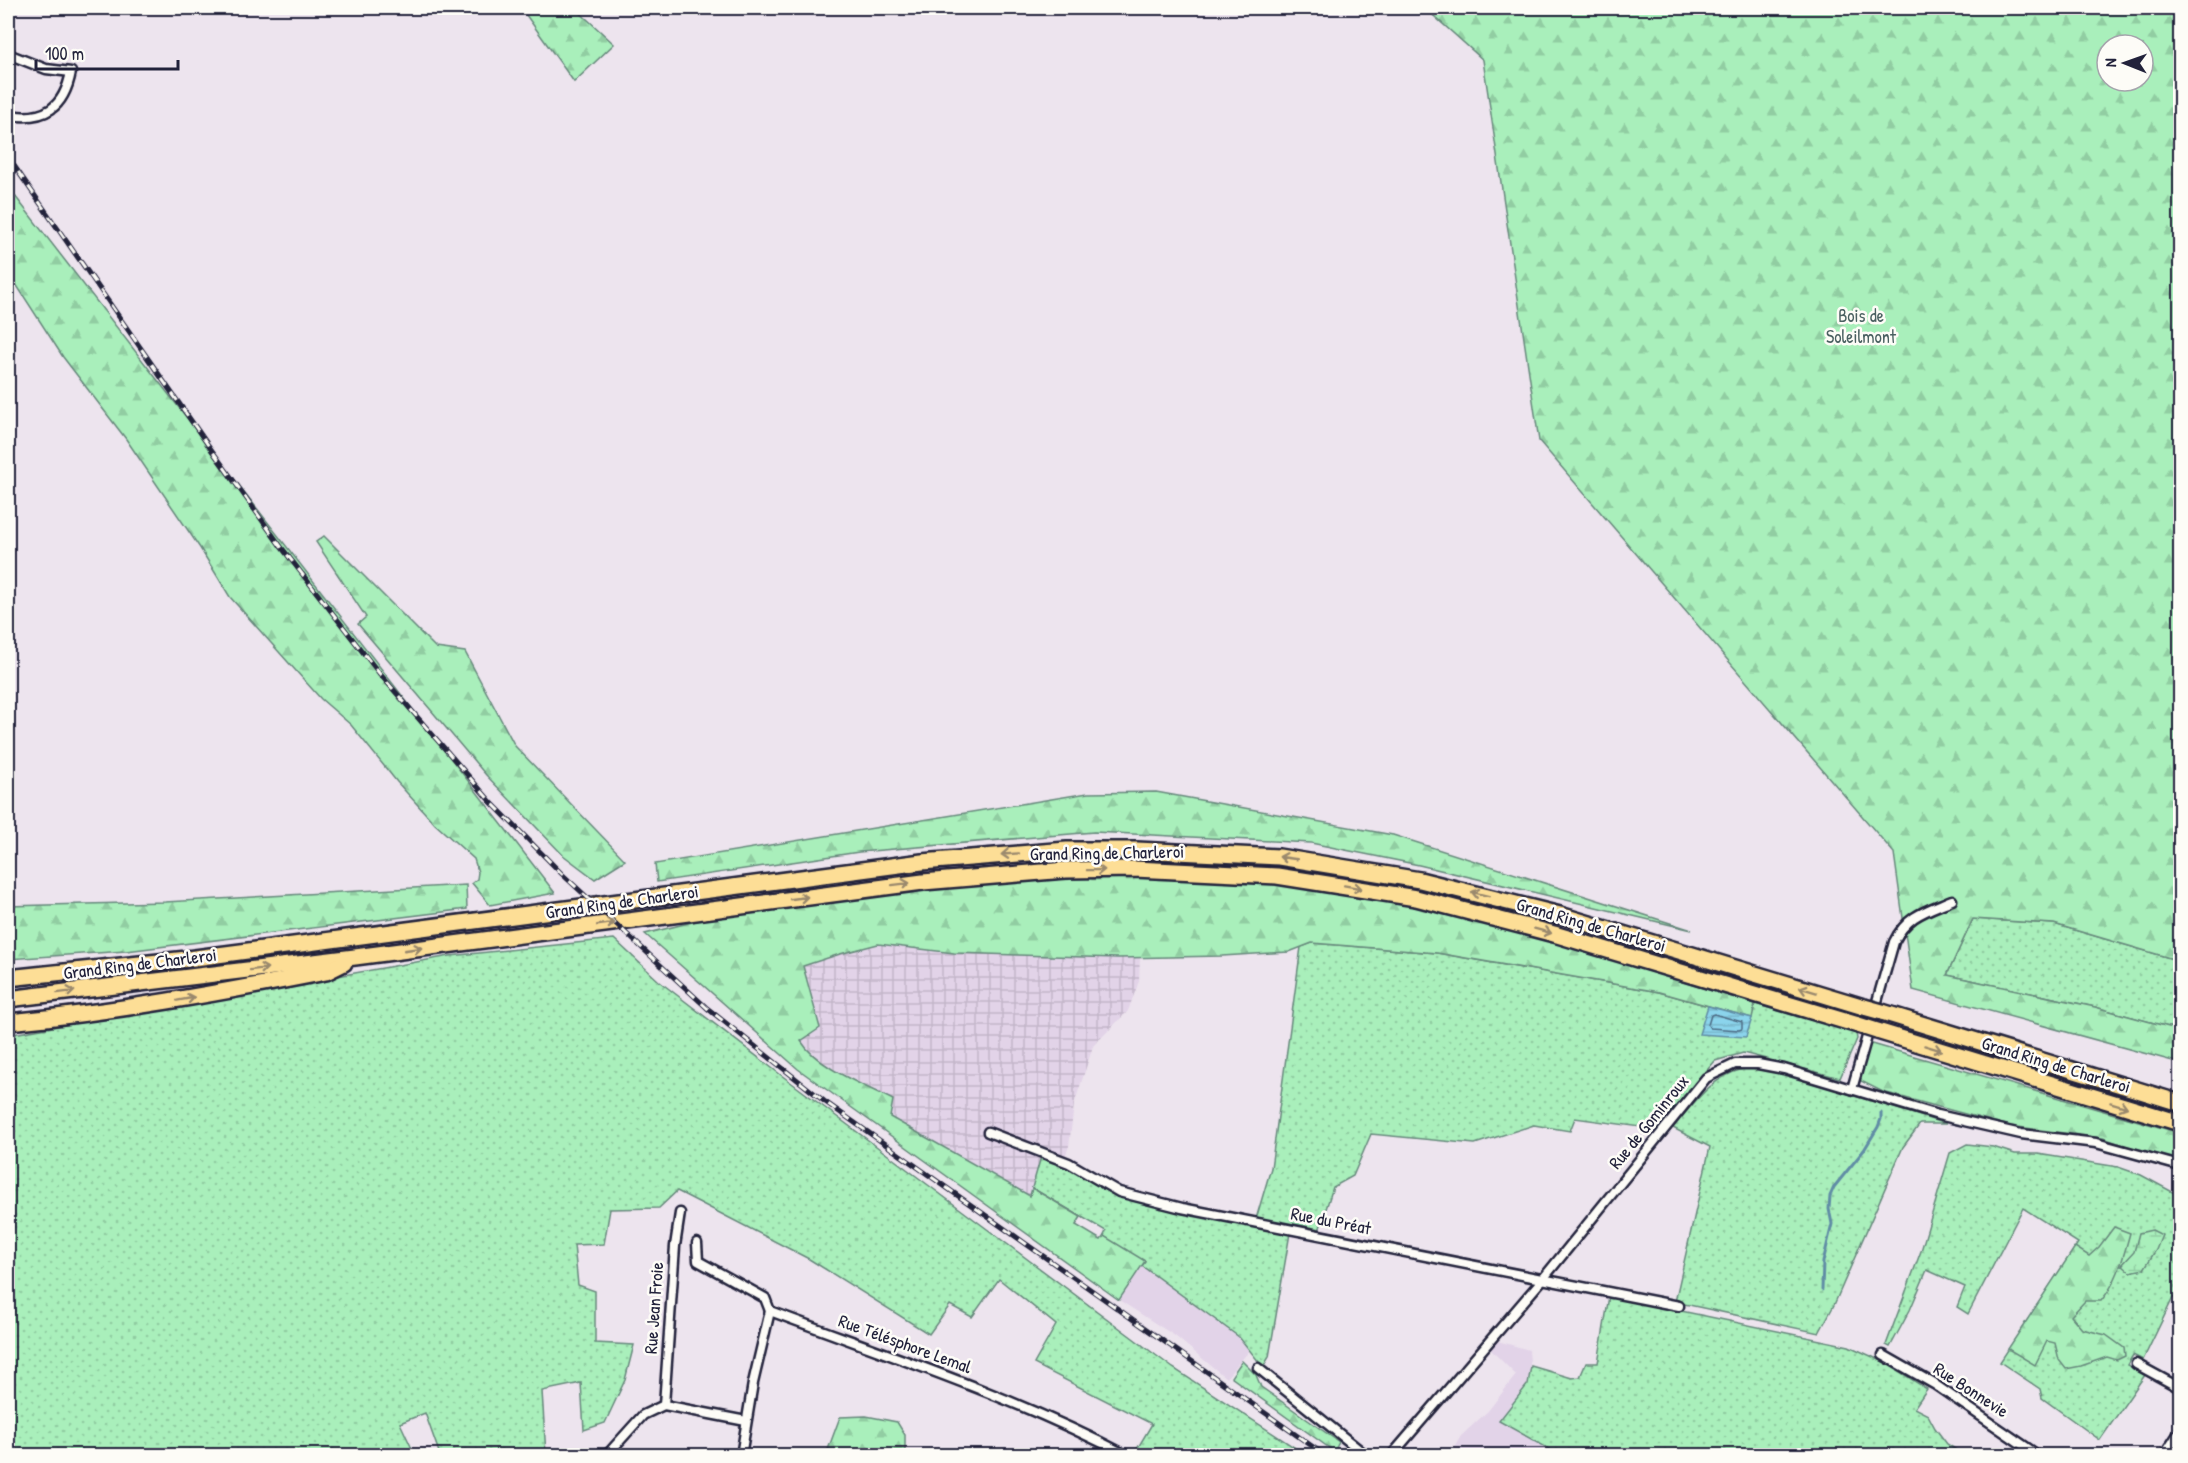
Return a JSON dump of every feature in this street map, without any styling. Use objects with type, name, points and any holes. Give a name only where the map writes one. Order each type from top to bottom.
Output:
[{"type":"highway","name":"Grand Ring de Charleroi","points":[[8,978],[187,960],[922,862],[1057,851],[1208,852],[1279,857],[1349,867],[1420,880],[1560,915],[2181,1103]]},
{"type":"highway","name":"Grand Ring de Charleroi","points":[[8,999],[355,957],[922,882],[1066,870],[1209,872],[1277,876],[1416,898],[1554,934],[2181,1123]]},
{"type":"highway","points":[[8,1022],[184,999],[326,972],[355,957]]},
{"type":"street","points":[[8,54],[46,69],[71,72],[68,90],[63,98],[48,111],[27,116],[8,115]]},
{"type":"street","points":[[1852,1089],[1894,942],[1901,926],[1924,912],[1952,900]]},
{"type":"street","name":"Rue de Gominroux","points":[[1393,1453],[1542,1280],[1706,1078],[1734,1064],[1758,1064],[1784,1069],[1938,1115],[2021,1134],[2096,1143],[2181,1166]]},
{"type":"street","name":"Rue du Préat","points":[[988,1132],[1069,1163],[1119,1192],[1182,1208],[1679,1305]]},
{"type":"street","name":"Rue Jean Froie","points":[[664,1405],[675,1246],[680,1213]]},
{"type":"street","name":"Rue Télésphore Lemal","points":[[697,1243],[698,1261],[765,1298],[770,1311],[1005,1399],[1128,1455]]},
{"type":"street","points":[[741,1455],[746,1421],[770,1311]]},
{"type":"street","name":"Rue Bonnevie","points":[[1883,1355],[1934,1384],[2039,1455]]},
{"type":"street","points":[[2136,1364],[2181,1388]]},
{"type":"street","points":[[1258,1368],[1367,1455]]},
{"type":"street","points":[[606,1455],[643,1415],[664,1405],[746,1421]]},
{"type":"street","points":[[2164,1455],[2181,1431]]},
{"type":"shaded area","points":[[878,944],[954,953],[1140,957],[1139,981],[1128,1011],[1093,1046],[1074,1105],[1069,1146],[1065,1157],[1030,1196],[890,1117],[892,1100],[819,1061],[800,1041],[820,1027],[803,966]]},
{"type":"shaded area","points":[[1142,1266],[1239,1337],[1250,1350],[1226,1378],[1175,1336],[1119,1300]]},
{"type":"shaded area","points":[[1491,1339],[1529,1350],[1531,1373],[1528,1384],[1500,1421],[1560,1455],[1449,1456],[1461,1436],[1488,1411],[1516,1375],[1486,1345]]},
{"type":"green space","points":[[521,8],[575,8],[614,44],[574,82]]},
{"type":"green space","name":"Bois de Soleilmont","points":[[1425,8],[2180,8],[2180,961],[2054,924],[1973,919],[1947,975],[2095,1007],[2180,1030],[2180,1063],[1913,990],[1894,853],[1539,441],[1483,60]]},
{"type":"green space","points":[[8,187],[555,893],[490,905],[472,883],[477,879],[478,872],[474,859],[435,824],[397,782],[351,725],[321,699],[230,597],[200,548],[126,439],[63,357],[12,278],[8,270]]},
{"type":"green space","points":[[324,536],[436,648],[465,652],[515,746],[625,860],[595,879],[563,855],[486,775],[358,624],[366,617],[316,542]]},
{"type":"green space","points":[[1156,792],[1393,835],[1692,930],[1419,865],[1311,843],[1094,832],[859,852],[657,882],[655,864],[1088,793]]},
{"type":"green space","points":[[1066,870],[1260,880],[1462,914],[1755,1004],[1752,1018],[1659,992],[1437,953],[1312,943],[1289,952],[1118,958],[954,953],[878,944],[803,966],[820,1028],[801,1041],[809,1051],[818,1060],[842,1075],[893,1100],[890,1117],[1030,1196],[1032,1188],[1081,1217],[1076,1225],[1101,1240],[1104,1236],[1145,1261],[1119,1300],[798,1069],[645,934],[712,917]]},
{"type":"green space","points":[[466,885],[467,909],[126,951],[8,959],[8,906],[165,902]]},
{"type":"green space","points":[[1973,919],[2054,924],[2180,961],[2180,1030],[2095,1007],[1947,975]]},
{"type":"green space","points":[[614,939],[660,982],[781,1075],[1173,1368],[1306,1455],[1134,1454],[1152,1424],[1034,1364],[1056,1325],[999,1279],[972,1317],[950,1305],[929,1334],[809,1259],[677,1191],[659,1208],[610,1209],[604,1244],[574,1245],[578,1285],[595,1291],[595,1343],[634,1345],[625,1380],[605,1423],[584,1430],[581,1383],[542,1391],[546,1455],[440,1455],[425,1413],[400,1423],[415,1455],[8,1455],[8,1035],[450,956]]},
{"type":"green space","points":[[1312,943],[1437,953],[1659,992],[1751,1018],[1755,1004],[1856,1033],[1857,1039],[1840,1078],[1743,1053],[1715,1061],[1656,1129],[1575,1118],[1570,1131],[1534,1125],[1475,1144],[1371,1134],[1353,1176],[1333,1187],[1319,1231],[1256,1219],[1271,1168],[1301,947]]},
{"type":"green space","points":[[1869,1043],[2180,1133],[2180,1164],[2103,1138],[2010,1126],[1883,1092],[1855,1078]]},
{"type":"green space","points":[[1743,1069],[1771,1070],[1946,1124],[1920,1124],[1903,1147],[1834,1305],[1819,1333],[1675,1302],[1710,1147],[1673,1128],[1703,1092],[1721,1078]]},
{"type":"green space","points":[[1967,1144],[1993,1147],[2015,1154],[2038,1154],[2118,1167],[2141,1175],[2180,1196],[2180,1296],[2173,1298],[2143,1360],[2133,1355],[2127,1365],[2145,1375],[2100,1440],[2042,1398],[2040,1389],[2000,1362],[2078,1243],[2023,1208],[1968,1314],[1957,1307],[1965,1287],[1927,1270],[1910,1310],[1890,1347],[1886,1345],[1921,1251],[1950,1153]]},
{"type":"green space","points":[[1042,1153],[1126,1196],[1290,1233],[1269,1357],[1263,1367],[1239,1337],[1142,1266],[1145,1262],[1103,1238],[1106,1231],[1032,1188]]},
{"type":"green space","points":[[2114,1227],[2130,1233],[2116,1277],[2101,1301],[2085,1301],[2071,1316],[2082,1329],[2106,1335],[2124,1348],[2125,1356],[2117,1360],[2107,1357],[2066,1369],[2059,1360],[2055,1343],[2047,1341],[2035,1365],[2008,1349],[2075,1247],[2089,1256]]},
{"type":"green space","points":[[2152,1230],[2162,1235],[2156,1250],[2144,1269],[2130,1272],[2122,1265],[2134,1252],[2139,1233]]},
{"type":"green space","points":[[1609,1296],[1849,1346],[1886,1363],[1927,1389],[1914,1408],[1928,1415],[1947,1444],[1958,1451],[1954,1456],[1560,1455],[1499,1421],[1528,1384],[1531,1366],[1572,1378],[1580,1377],[1586,1363],[1598,1363]]},
{"type":"green space","points":[[1242,1361],[1256,1375],[1261,1387],[1339,1442],[1336,1448],[1344,1455],[1339,1455],[1231,1377]]},
{"type":"green space","points":[[866,1416],[897,1422],[905,1435],[905,1455],[826,1455],[840,1417]]},
{"type":"water","points":[[1708,1006],[1752,1018],[1746,1037],[1699,1034]]},
{"type":"waterway","points":[[1822,1290],[1823,1262],[1832,1224],[1829,1209],[1830,1196],[1834,1187],[1864,1150],[1878,1127],[1881,1113]]},
{"type":"railway","points":[[8,157],[282,548],[379,673],[491,802],[562,874],[707,1008],[824,1101],[1326,1456]]}]
